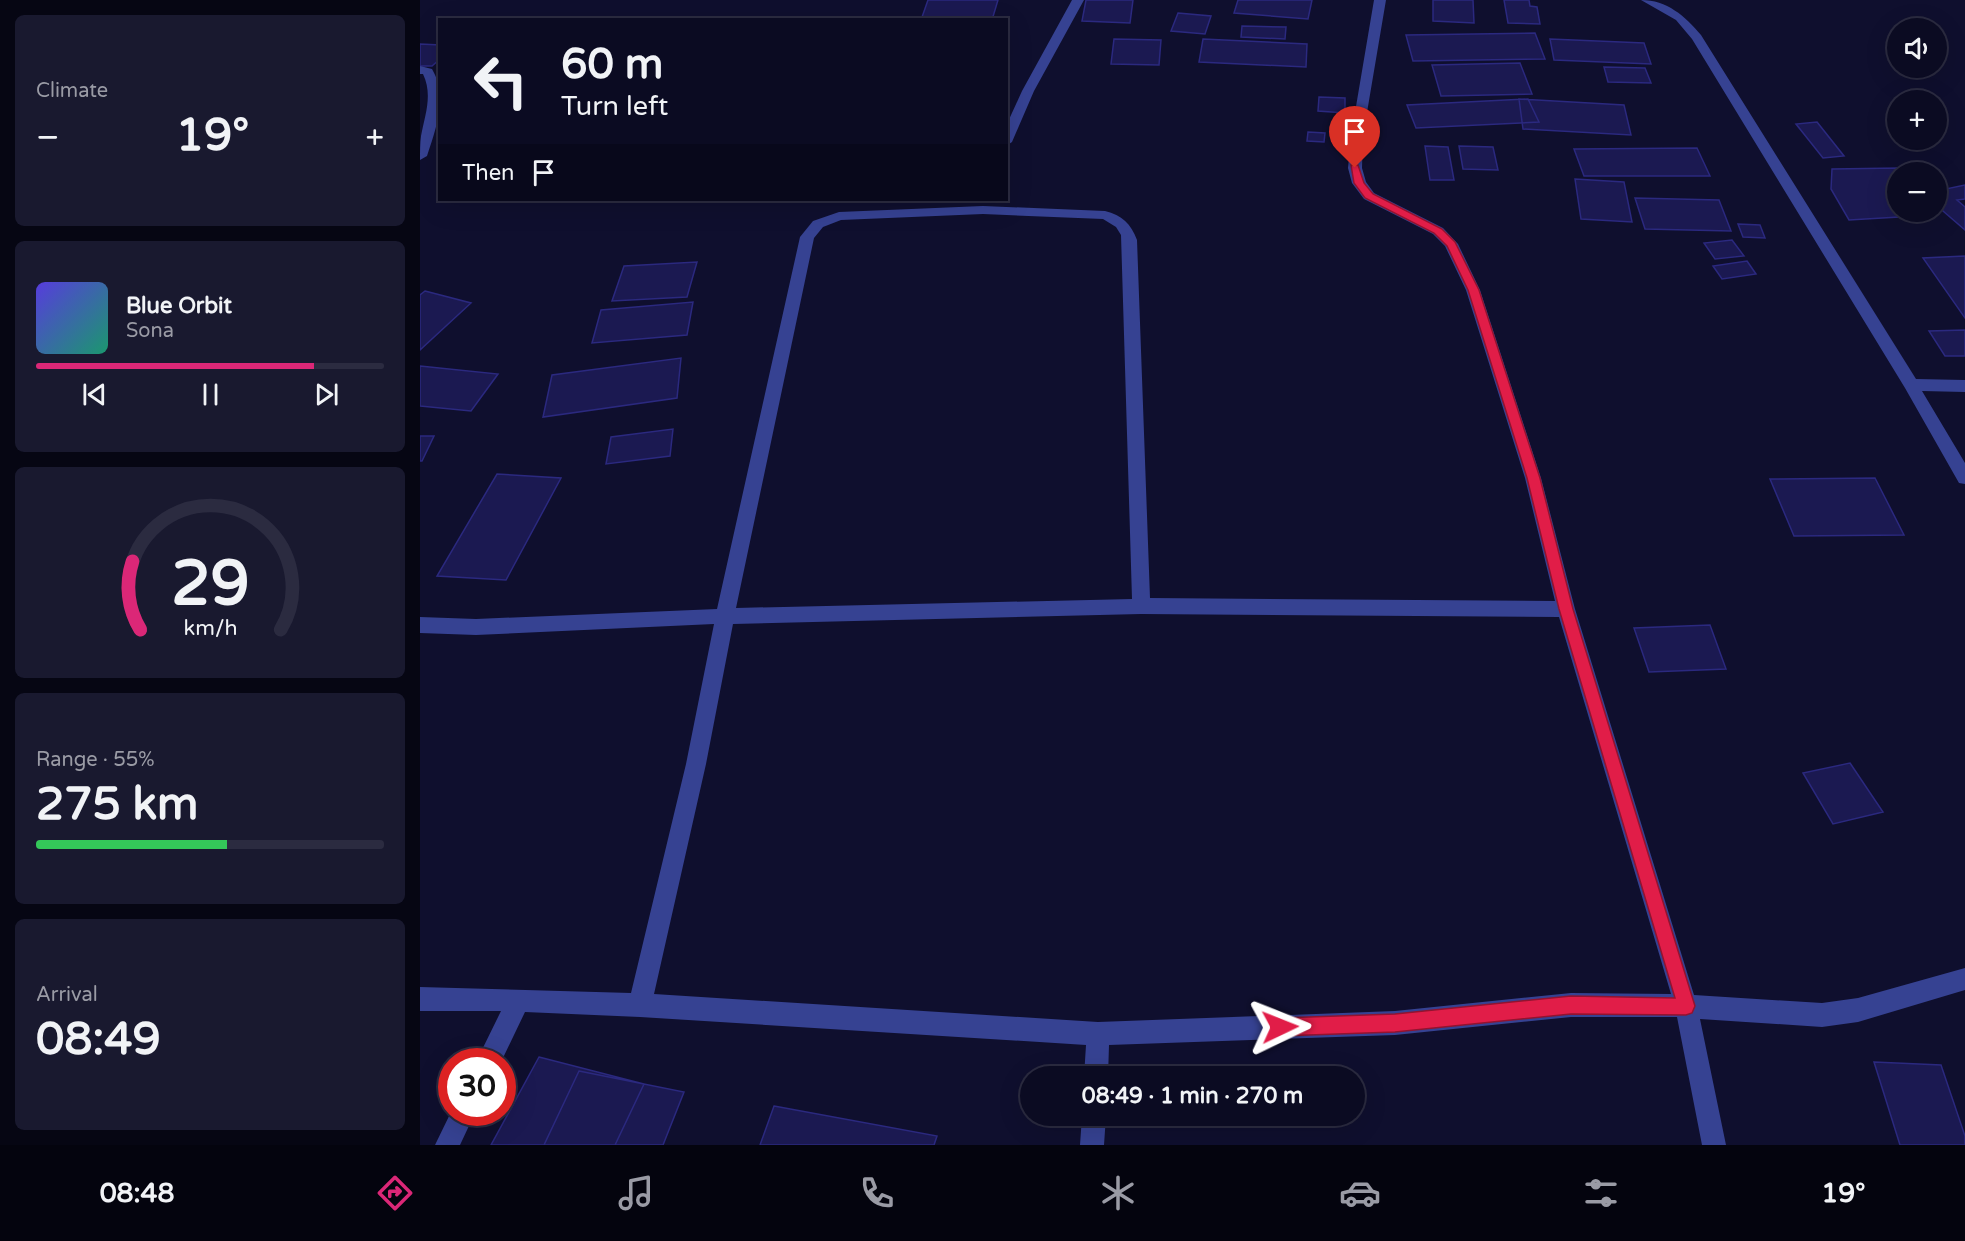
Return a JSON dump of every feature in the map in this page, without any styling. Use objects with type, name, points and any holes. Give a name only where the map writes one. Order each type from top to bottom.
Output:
[{"type":"street","points":[[1008,137],[1028,92],[1078,0]]},
{"type":"street","points":[[1380,0],[1357,136],[1355,168],[1359,183],[1369,196],[1438,231],[1451,244],[1473,290],[1533,478],[1566,609],[1686,1006],[1714,1145]]},
{"type":"street","points":[[1647,0],[1680,18],[1698,37],[1911,385],[1965,478]]},
{"type":"street","points":[[420,70],[428,72],[431,77],[435,105],[420,156]]},
{"type":"street","points":[[640,1005],[696,764],[725,616],[807,237],[818,224],[839,216],[985,205],[1105,215],[1118,219],[1126,227],[1130,240],[1141,606]]},
{"type":"street","points":[[1911,385],[1965,386]]},
{"type":"street","points":[[420,625],[476,627],[725,616],[1141,606],[1566,609]]},
{"type":"street","points":[[420,999],[640,1005],[1098,1034],[1395,1023],[1571,1005],[1686,1006],[1822,1016],[1858,1010],[1965,979]]},
{"type":"street","points":[[495,1048],[519,1000]]},
{"type":"street","points":[[1097,1066],[1098,1034]]},
{"type":"street","points":[[447,1145],[456,1126]]},
{"type":"street","points":[[1092,1145],[1093,1126]]},
{"type":"building","points":[[928,0],[998,0],[993,18],[922,18]]},
{"type":"building","points":[[1086,0],[1133,0],[1130,23],[1082,21]]},
{"type":"building","points":[[1238,0],[1312,0],[1308,19],[1234,13]]},
{"type":"building","points":[[1433,0],[1473,0],[1474,23],[1433,21]]},
{"type":"building","points":[[1504,0],[1529,0],[1530,6],[1537,7],[1540,24],[1508,23]]},
{"type":"building","points":[[1178,13],[1211,16],[1205,34],[1171,31]]},
{"type":"building","points":[[1242,26],[1286,27],[1285,39],[1241,37]]},
{"type":"building","points":[[1535,33],[1545,59],[1413,61],[1406,35]]},
{"type":"building","points":[[1114,39],[1161,40],[1159,65],[1111,64]]},
{"type":"building","points":[[1203,39],[1307,44],[1306,67],[1199,62]]},
{"type":"building","points":[[1550,39],[1644,43],[1651,64],[1554,60]]},
{"type":"building","points":[[420,44],[438,45],[438,61],[432,66],[420,66]]},
{"type":"building","points":[[1520,63],[1532,94],[1441,96],[1432,65]]},
{"type":"building","points":[[1604,67],[1645,68],[1651,83],[1608,82]]},
{"type":"building","points":[[1319,97],[1345,98],[1345,113],[1318,111]]},
{"type":"building","points":[[1519,99],[1624,105],[1631,135],[1523,129]]},
{"type":"building","points":[[1528,99],[1539,122],[1416,128],[1407,105]]},
{"type":"building","points":[[1817,122],[1844,156],[1823,158],[1796,124]]},
{"type":"building","points":[[1308,132],[1325,133],[1324,142],[1307,141]]},
{"type":"building","points":[[1425,146],[1448,147],[1454,180],[1430,180]]},
{"type":"building","points":[[1459,146],[1493,147],[1498,170],[1463,169]]},
{"type":"building","points":[[1697,148],[1710,176],[1584,176],[1574,149]]},
{"type":"building","points":[[1887,168],[1887,218],[1849,220],[1831,189],[1832,169]]},
{"type":"building","points":[[1575,179],[1624,182],[1632,222],[1581,219]]},
{"type":"building","points":[[1965,185],[1965,199],[1957,200],[1965,207],[1965,230],[1947,214],[1947,189]]},
{"type":"building","points":[[1635,198],[1719,200],[1731,231],[1645,229]]},
{"type":"building","points":[[1738,224],[1760,225],[1765,238],[1743,237]]},
{"type":"building","points":[[1732,240],[1744,256],[1715,259],[1704,243]]},
{"type":"building","points":[[1965,256],[1965,318],[1923,258]]},
{"type":"building","points":[[1747,261],[1756,274],[1722,279],[1713,266]]},
{"type":"building","points":[[697,262],[687,297],[612,301],[624,266]]},
{"type":"building","points":[[425,291],[471,303],[420,350],[420,295]]},
{"type":"building","points":[[693,302],[687,335],[592,343],[601,310]]},
{"type":"building","points":[[1965,330],[1965,356],[1945,356],[1929,331]]},
{"type":"building","points":[[681,358],[677,398],[543,417],[552,375]]},
{"type":"building","points":[[420,366],[498,374],[471,411],[420,406]]},
{"type":"building","points":[[673,429],[670,456],[606,464],[611,437]]},
{"type":"building","points":[[420,436],[434,436],[422,461],[420,461]]},
{"type":"building","points":[[497,474],[561,478],[506,580],[437,576]]},
{"type":"building","points":[[1875,478],[1904,535],[1794,536],[1770,479]]},
{"type":"building","points":[[1710,625],[1726,669],[1649,672],[1634,628]]},
{"type":"building","points":[[1850,763],[1883,812],[1833,824],[1803,773]]},
{"type":"building","points":[[539,1057],[644,1084],[615,1145],[491,1145],[501,1126],[516,1126],[516,1099]]},
{"type":"building","points":[[1874,1062],[1941,1065],[1965,1136],[1965,1145],[1900,1145]]},
{"type":"building","points":[[579,1071],[684,1092],[663,1145],[544,1145]]},
{"type":"building","points":[[774,1106],[937,1136],[934,1145],[760,1145]]},
{"type":"route","points":[[1280,1027],[1395,1023],[1571,1005],[1686,1006],[1566,609],[1533,478],[1473,290],[1451,244],[1438,231],[1369,196],[1359,183],[1355,168]]}]
